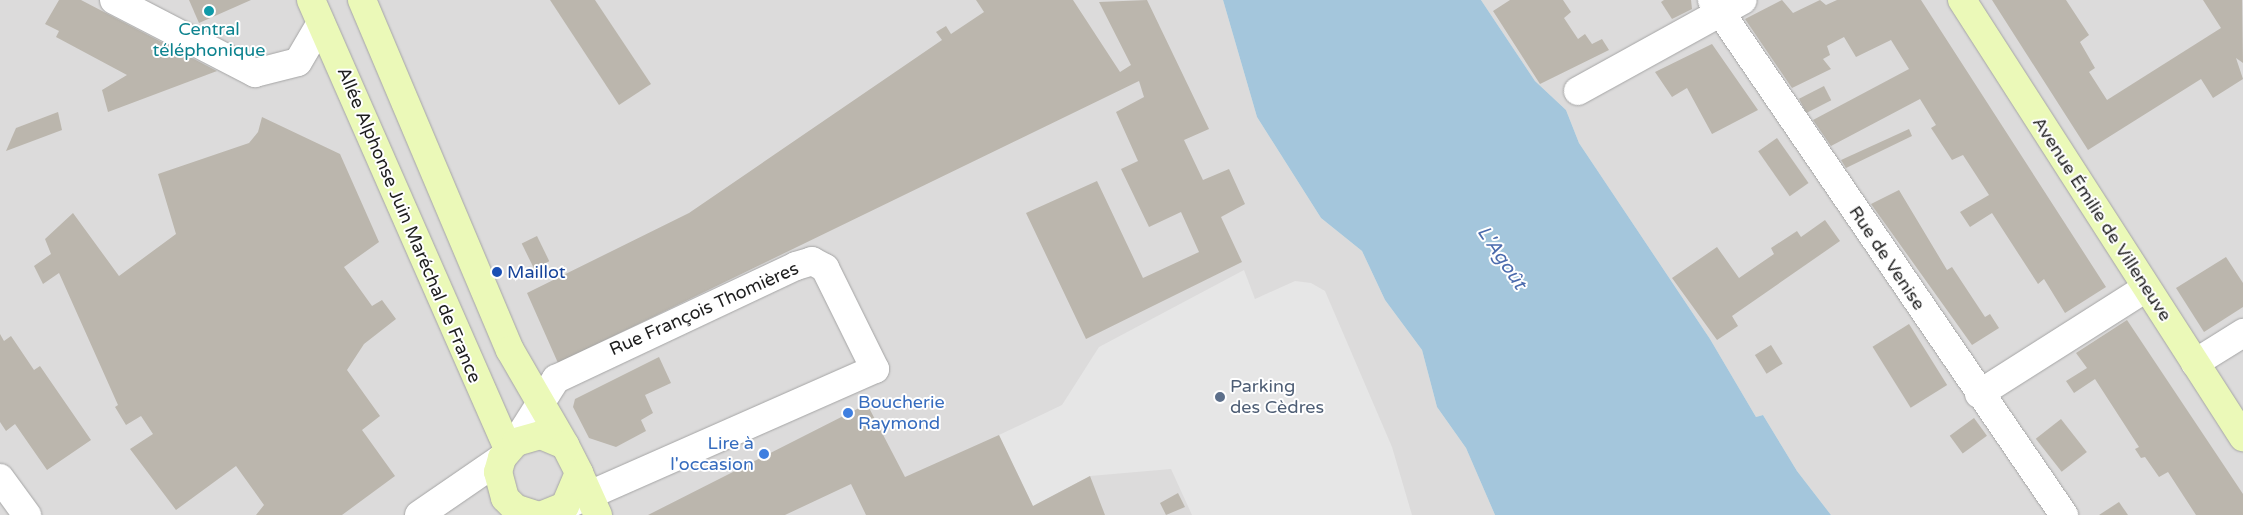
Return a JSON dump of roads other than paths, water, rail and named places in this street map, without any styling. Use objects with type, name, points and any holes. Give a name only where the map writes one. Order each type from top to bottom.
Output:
[{"type":"main road","points":[[362,0],[517,364],[565,445],[575,501]]},
{"type":"main road","name":"Avenue Émilie de Villeneuve","points":[[1962,0],[2243,438]]},
{"type":"main road","name":"Allée Alphonse Juin Maréchal de France","points":[[316,11],[509,450]]},
{"type":"main road","points":[[536,515],[515,508],[505,498],[498,472],[509,450],[541,435],[565,445]]},
{"type":"street","points":[[114,0],[255,73],[298,62],[316,11]]},
{"type":"street","points":[[1578,91],[1725,4]]},
{"type":"street","name":"Rue de Venise","points":[[1725,4],[1979,394],[2064,515]]},
{"type":"street","name":"Rue François Thomières","points":[[556,378],[812,261],[825,268],[875,369],[575,501]]},
{"type":"street","points":[[1979,394],[2146,288]]},
{"type":"street","points":[[2195,364],[2243,333]]},
{"type":"street","points":[[419,515],[509,450],[556,378],[517,364]]},
{"type":"street","points":[[0,478],[27,515]]},
{"type":"water","name":"L'Agoût","points":[[1223,0],[1481,0],[1535,81],[1566,110],[1579,143],[1710,339],[1756,417],[1763,415],[1797,471],[1831,515],[1495,515],[1466,448],[1437,407],[1422,350],[1385,300],[1362,251],[1321,218],[1257,117]]},
{"type":"place","name":"Central téléphonique","points":[[209,11]]},
{"type":"place","name":"Maillot","points":[[497,272]]},
{"type":"place","name":"Parking des Cèdres","points":[[1220,397]]},
{"type":"place","name":"Boucherie Raymond","points":[[848,413]]},
{"type":"place","name":"Lire à l'occasion","points":[[764,454]]}]
